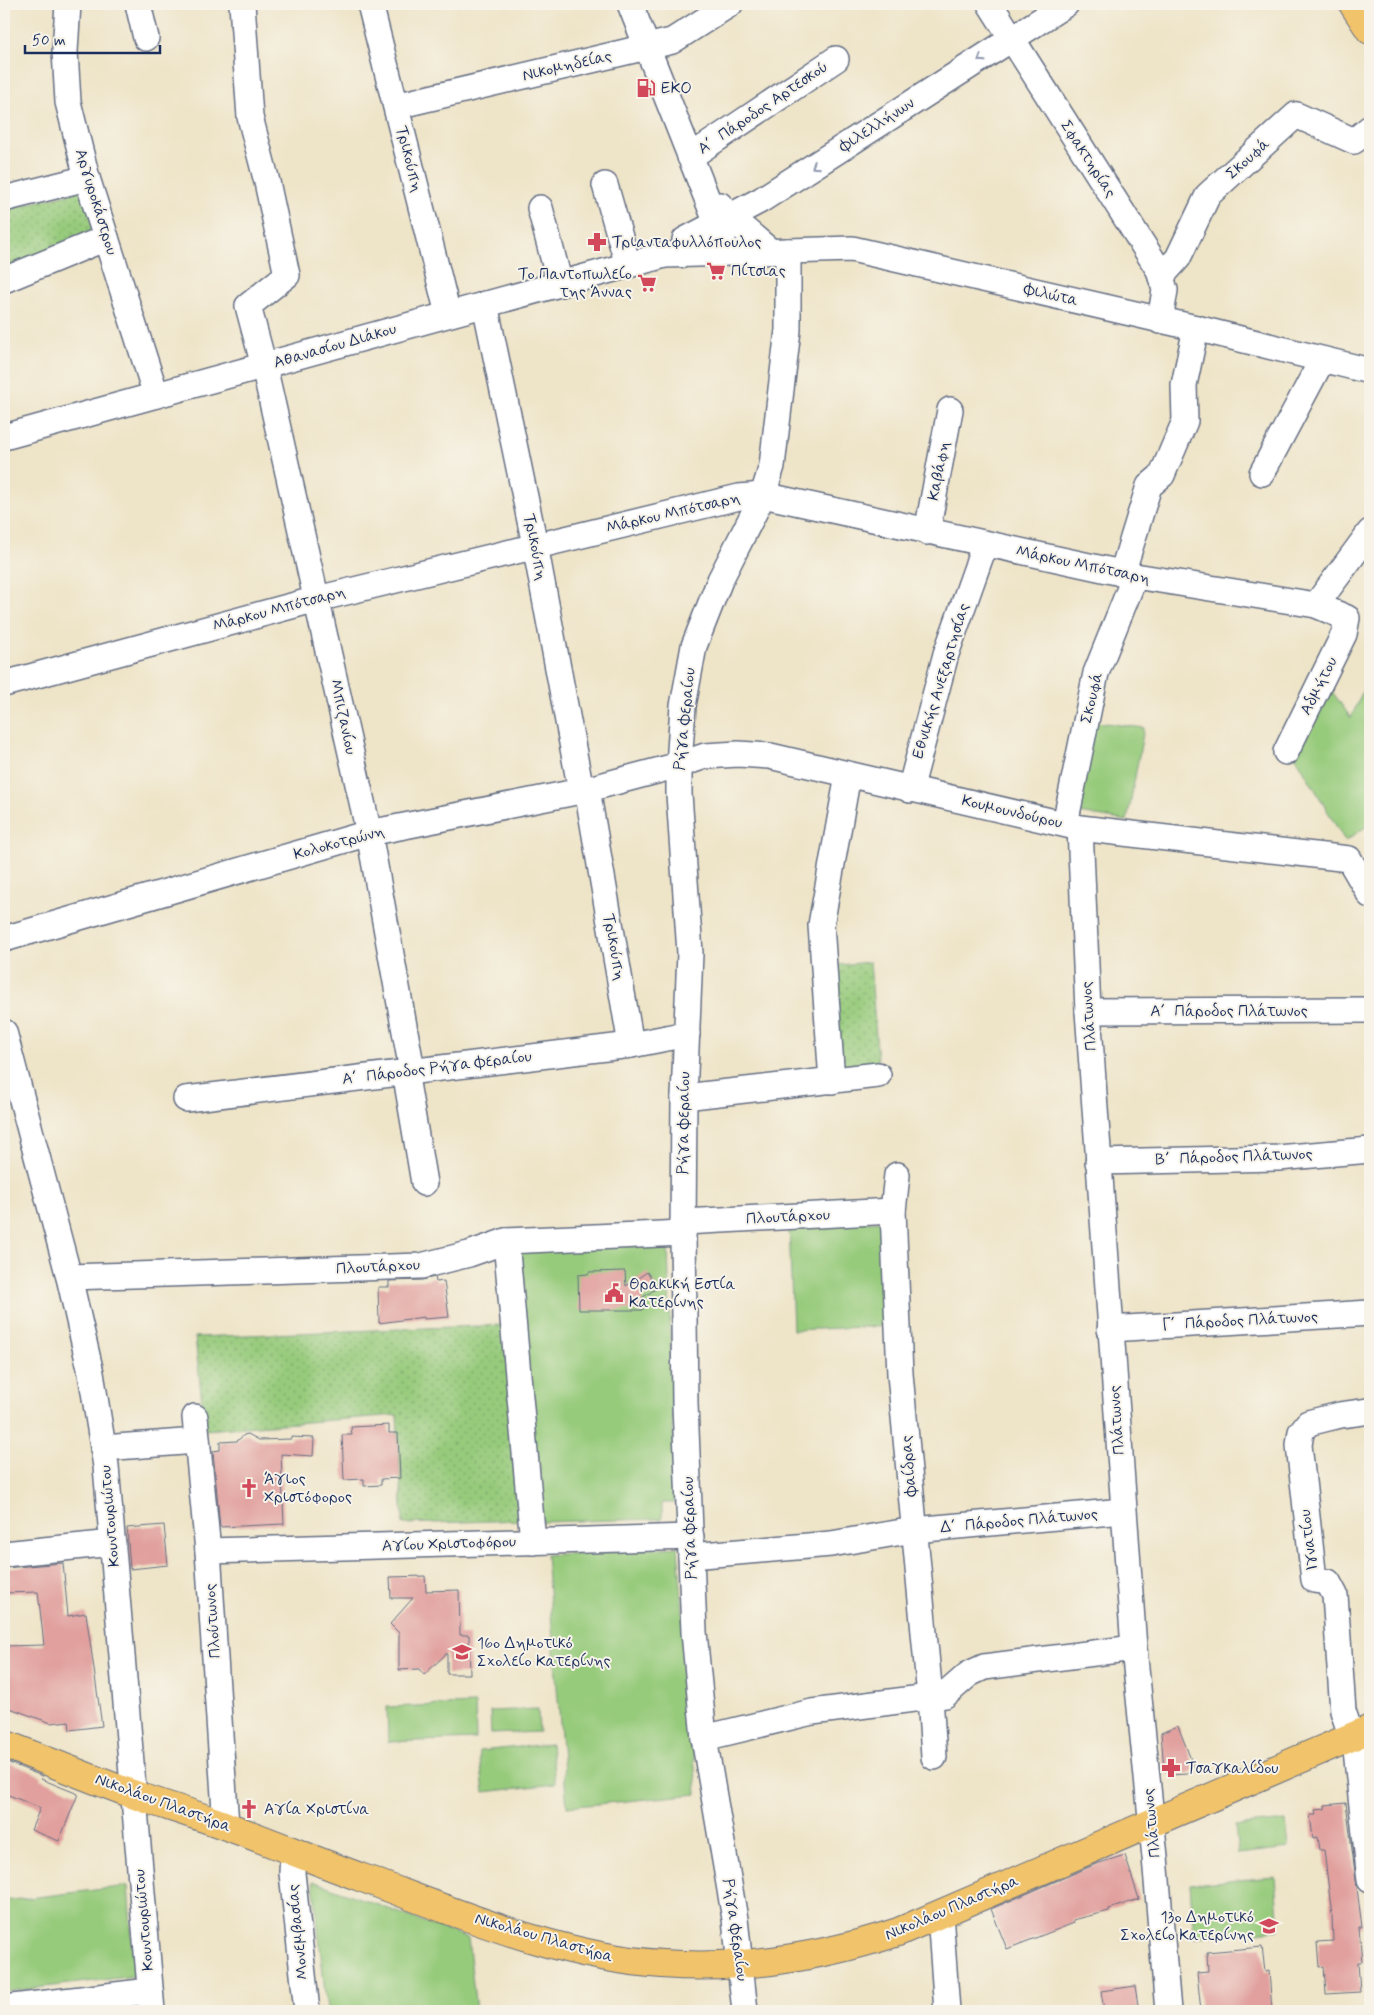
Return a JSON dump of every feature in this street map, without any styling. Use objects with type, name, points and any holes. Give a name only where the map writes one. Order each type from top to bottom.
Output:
[{"type":"main road","points":[[1353,4],[1370,30]]},
{"type":"main road","name":"Νικολάου Πλαστήρα","points":[[4,1744],[134,1794],[226,1826],[464,1915],[592,1954],[662,1964],[741,1964],[803,1957],[861,1944],[898,1932],[1361,1733]]},
{"type":"street","name":"Αργυροκάστρου","points":[[68,4],[65,51],[68,102],[87,178],[156,395]]},
{"type":"street","points":[[138,4],[146,38]]},
{"type":"street","name":"Μπιζανίου","points":[[242,4],[250,117],[267,182],[287,275],[248,306],[264,366],[369,833],[408,1071],[424,1183]]},
{"type":"street","name":"Τρικούπη","points":[[370,4],[448,314]]},
{"type":"street","points":[[630,4],[694,168],[724,220],[727,252]]},
{"type":"street","name":"Νικομηδείας","points":[[396,106],[672,41],[730,4]]},
{"type":"street","name":"Σφακτηρίας","points":[[990,4],[1158,270],[1165,290],[1160,321]]},
{"type":"street","name":"Φιλελλήνων","points":[[685,240],[760,200],[1066,4]]},
{"type":"street","name":"Α΄ Πάροδος Αρτεσκού","points":[[694,168],[836,58]]},
{"type":"street","name":"Σκουφά","points":[[1161,277],[1178,258],[1208,195],[1296,115],[1354,141],[1370,128]]},
{"type":"street","points":[[4,199],[87,178]]},
{"type":"street","points":[[605,185],[628,265]]},
{"type":"street","name":"Ρήγα Φεραίου","points":[[745,2011],[735,1919],[704,1738],[694,1632],[685,1395],[683,1228],[684,1097],[690,953],[679,794],[679,765],[683,706],[694,646],[720,580],[763,495],[772,466],[788,330],[779,251],[762,226],[760,200]]},
{"type":"street","points":[[540,208],[560,284]]},
{"type":"street","points":[[724,220],[779,251]]},
{"type":"street","points":[[4,280],[106,238]]},
{"type":"street","points":[[685,240],[705,238],[727,252]]},
{"type":"street","name":"Αθανασίου Διάκου","points":[[665,254],[685,240]]},
{"type":"street","name":"Φιλώτα","points":[[727,252],[852,249],[1196,328],[1370,371]]},
{"type":"street","name":"Αθανασίου Διάκου","points":[[4,437],[665,254],[727,252]]},
{"type":"street","name":"Τρικούπη","points":[[485,304],[584,790],[631,1045]]},
{"type":"street","name":"Σκουφά","points":[[1072,826],[1096,674],[1128,575],[1149,486],[1162,475],[1185,421],[1184,385],[1196,328]]},
{"type":"street","points":[[1262,473],[1322,360]]},
{"type":"street","name":"Καβάφη","points":[[927,532],[950,410]]},
{"type":"street","name":"Μάρκου Μπότσαρη","points":[[4,684],[317,599],[738,496],[763,495],[1128,575],[1316,605],[1348,618]]},
{"type":"street","points":[[1316,605],[1370,532]]},
{"type":"street","name":"Εθνικής Ανεξαρτησίας","points":[[910,790],[946,654],[985,544]]},
{"type":"street","name":"Αδμήτου","points":[[1286,752],[1344,634],[1348,618]]},
{"type":"street","name":"Κουμουνδούρου","points":[[679,765],[705,756],[738,754],[770,756],[910,790],[1072,826],[1349,860],[1370,896]]},
{"type":"street","name":"Κολοκοτρώνη","points":[[4,939],[369,833],[584,790],[679,765]]},
{"type":"street","points":[[832,1081],[821,924],[848,775]]},
{"type":"street","name":"Πλάτωνος","points":[[1072,826],[1088,1011],[1134,1648],[1168,2011]]},
{"type":"street","name":"Α΄ Πάροδος Πλάτωνος","points":[[1088,1011],[1370,1010]]},
{"type":"street","name":"Κουντουριώτου","points":[[4,1032],[69,1277],[91,1373],[103,1448],[113,1543],[151,2001]]},
{"type":"street","name":"Α΄ Πάροδος Ρήγα Φεραίου","points":[[186,1099],[631,1045],[687,1034]]},
{"type":"street","points":[[684,1097],[878,1075]]},
{"type":"street","name":"Β΄ Πάροδος Πλάτωνος","points":[[1098,1162],[1278,1158],[1370,1150]]},
{"type":"street","name":"Φαίδρας","points":[[897,1174],[893,1212],[900,1374],[934,1757]]},
{"type":"street","name":"Πλουτάρχου","points":[[69,1277],[421,1266],[469,1254],[506,1240],[893,1212]]},
{"type":"street","points":[[506,1240],[533,1542]]},
{"type":"street","name":"Γ΄ Πάροδος Πλάτωνος","points":[[1110,1329],[1370,1313]]},
{"type":"street","name":"Ιγνατίου","points":[[1361,1733],[1343,1711],[1335,1595],[1328,1582],[1314,1580],[1299,1445],[1301,1432],[1308,1423],[1370,1411]]},
{"type":"street","name":"Πλούτωνος","points":[[103,1448],[196,1429],[208,1551],[226,1826]]},
{"type":"street","name":"Δ΄ Πάροδος Πλάτωνος","points":[[691,1547],[832,1544],[914,1530],[1123,1511]]},
{"type":"street","name":"Αγίου Χριστοφόρου","points":[[208,1551],[533,1542],[691,1547]]},
{"type":"street","points":[[4,1554],[113,1543]]},
{"type":"street","points":[[704,1738],[812,1712],[945,1695],[969,1674],[984,1668],[1134,1648]]},
{"type":"street","points":[[1361,1733],[1357,1756],[1367,1827],[1370,1880]]},
{"type":"street","name":"Μονεμβασίας","points":[[294,1852],[292,1872],[307,2011]]},
{"type":"street","points":[[940,1914],[948,2011]]},
{"type":"street","points":[[4,2008],[151,2001]]},
{"type":"green space","points":[[83,190],[97,235],[4,272],[4,210]]},
{"type":"green space","points":[[1368,679],[1370,681],[1370,824],[1345,841],[1293,752],[1326,683],[1351,718]]},
{"type":"green space","points":[[1090,721],[1144,728],[1127,821],[1073,812]]},
{"type":"green space","points":[[870,962],[879,1073],[837,1076],[829,966]]},
{"type":"green space","points":[[883,1221],[887,1326],[793,1330],[789,1225]]},
{"type":"green space","points":[[668,1245],[675,1503],[662,1503],[662,1519],[540,1522],[516,1249]]},
{"type":"green space","points":[[504,1325],[521,1520],[403,1524],[397,1415],[205,1430],[195,1337]]},
{"type":"green space","points":[[678,1547],[697,1794],[567,1807],[546,1555]]},
{"type":"green space","points":[[475,1704],[476,1739],[388,1742],[387,1707]]},
{"type":"green space","points":[[538,1709],[539,1732],[491,1734],[490,1711]]},
{"type":"green space","points":[[551,1744],[555,1784],[484,1792],[479,1751]]},
{"type":"green space","points":[[1286,1821],[1289,1848],[1238,1854],[1235,1826]]},
{"type":"green space","points":[[1275,1877],[1279,1930],[1194,1937],[1190,1884]]},
{"type":"green space","points":[[313,1881],[468,1938],[476,2011],[327,2011]]},
{"type":"green space","points":[[128,1886],[135,1976],[4,1992],[4,1901]]},
{"type":"building","name":"Θρακική Εστία Κατερίνης","points":[[625,1271],[626,1286],[647,1272],[657,1288],[642,1298],[643,1310],[579,1310],[578,1275],[588,1274],[589,1272]]},
{"type":"building","points":[[435,1277],[436,1282],[444,1281],[449,1317],[424,1319],[424,1317],[379,1323],[378,1287],[389,1287],[389,1281],[422,1280]]},
{"type":"building","points":[[389,1425],[389,1433],[398,1433],[400,1478],[381,1479],[381,1485],[364,1486],[364,1479],[344,1480],[342,1435],[352,1435],[351,1427]]},
{"type":"building","name":"Άγιος Χριστόφορος","points":[[248,1434],[259,1440],[291,1439],[291,1437],[314,1438],[313,1456],[281,1454],[284,1524],[220,1527],[213,1451],[220,1450],[220,1442],[237,1441]]},
{"type":"building","points":[[164,1525],[168,1565],[130,1569],[127,1528]]},
{"type":"building","points":[[63,1563],[68,1616],[86,1613],[102,1726],[70,1730],[69,1721],[51,1723],[4,1706],[4,1646],[44,1645],[38,1592],[4,1593],[4,1568]]},
{"type":"building","points":[[425,1576],[426,1591],[459,1590],[460,1635],[469,1635],[470,1674],[447,1674],[447,1653],[424,1675],[419,1669],[399,1670],[399,1633],[390,1624],[413,1598],[391,1598],[390,1577]]},
{"type":"building","points":[[1178,1726],[1195,1770],[1187,1774],[1171,1775],[1164,1770],[1161,1733]]},
{"type":"building","points":[[7,1762],[42,1776],[41,1779],[78,1794],[59,1841],[31,1830],[40,1808],[4,1793],[4,1769]]},
{"type":"building","points":[[1346,1803],[1362,1927],[1359,1927],[1362,1962],[1358,1962],[1360,1992],[1326,1994],[1324,1966],[1319,1967],[1317,1942],[1333,1941],[1332,1916],[1324,1850],[1320,1850],[1318,1837],[1313,1838],[1310,1815],[1316,1815],[1315,1810],[1325,1809],[1325,1805]]},
{"type":"building","points":[[1125,1855],[1139,1899],[1109,1909],[1109,1911],[1073,1920],[1074,1923],[1007,1949],[991,1909],[1096,1864]]},
{"type":"building","points":[[1262,1947],[1265,1971],[1269,1970],[1272,2011],[1201,2011],[1197,1973],[1208,1972],[1207,1952]]},
{"type":"building","points":[[1135,1986],[1139,2011],[1104,2011],[1101,1991]]},
{"type":"place","name":"ΕΚΟ","points":[[646,88]]},
{"type":"place","name":"Τριανταφυλλόπουλος","points":[[597,242]]},
{"type":"place","name":"Πίτσιας","points":[[716,271]]},
{"type":"place","name":"Το Παντοπωλείο της Άννας","points":[[647,283]]},
{"type":"place","name":"Θρακική Εστία Κατερίνης","points":[[614,1293]]},
{"type":"place","name":"Άγιος Χριστόφορος","points":[[249,1488]]},
{"type":"place","name":"16ο Δημοτικό Σχολείο Κατερίνης","points":[[462,1652]]},
{"type":"place","name":"Τσαγκαλίδου","points":[[1171,1768]]},
{"type":"place","name":"Αγία Χριστίνα","points":[[249,1809]]},
{"type":"place","name":"13ο Δημοτικό Σχολείο Κατερίνης","points":[[1269,1926]]}]
